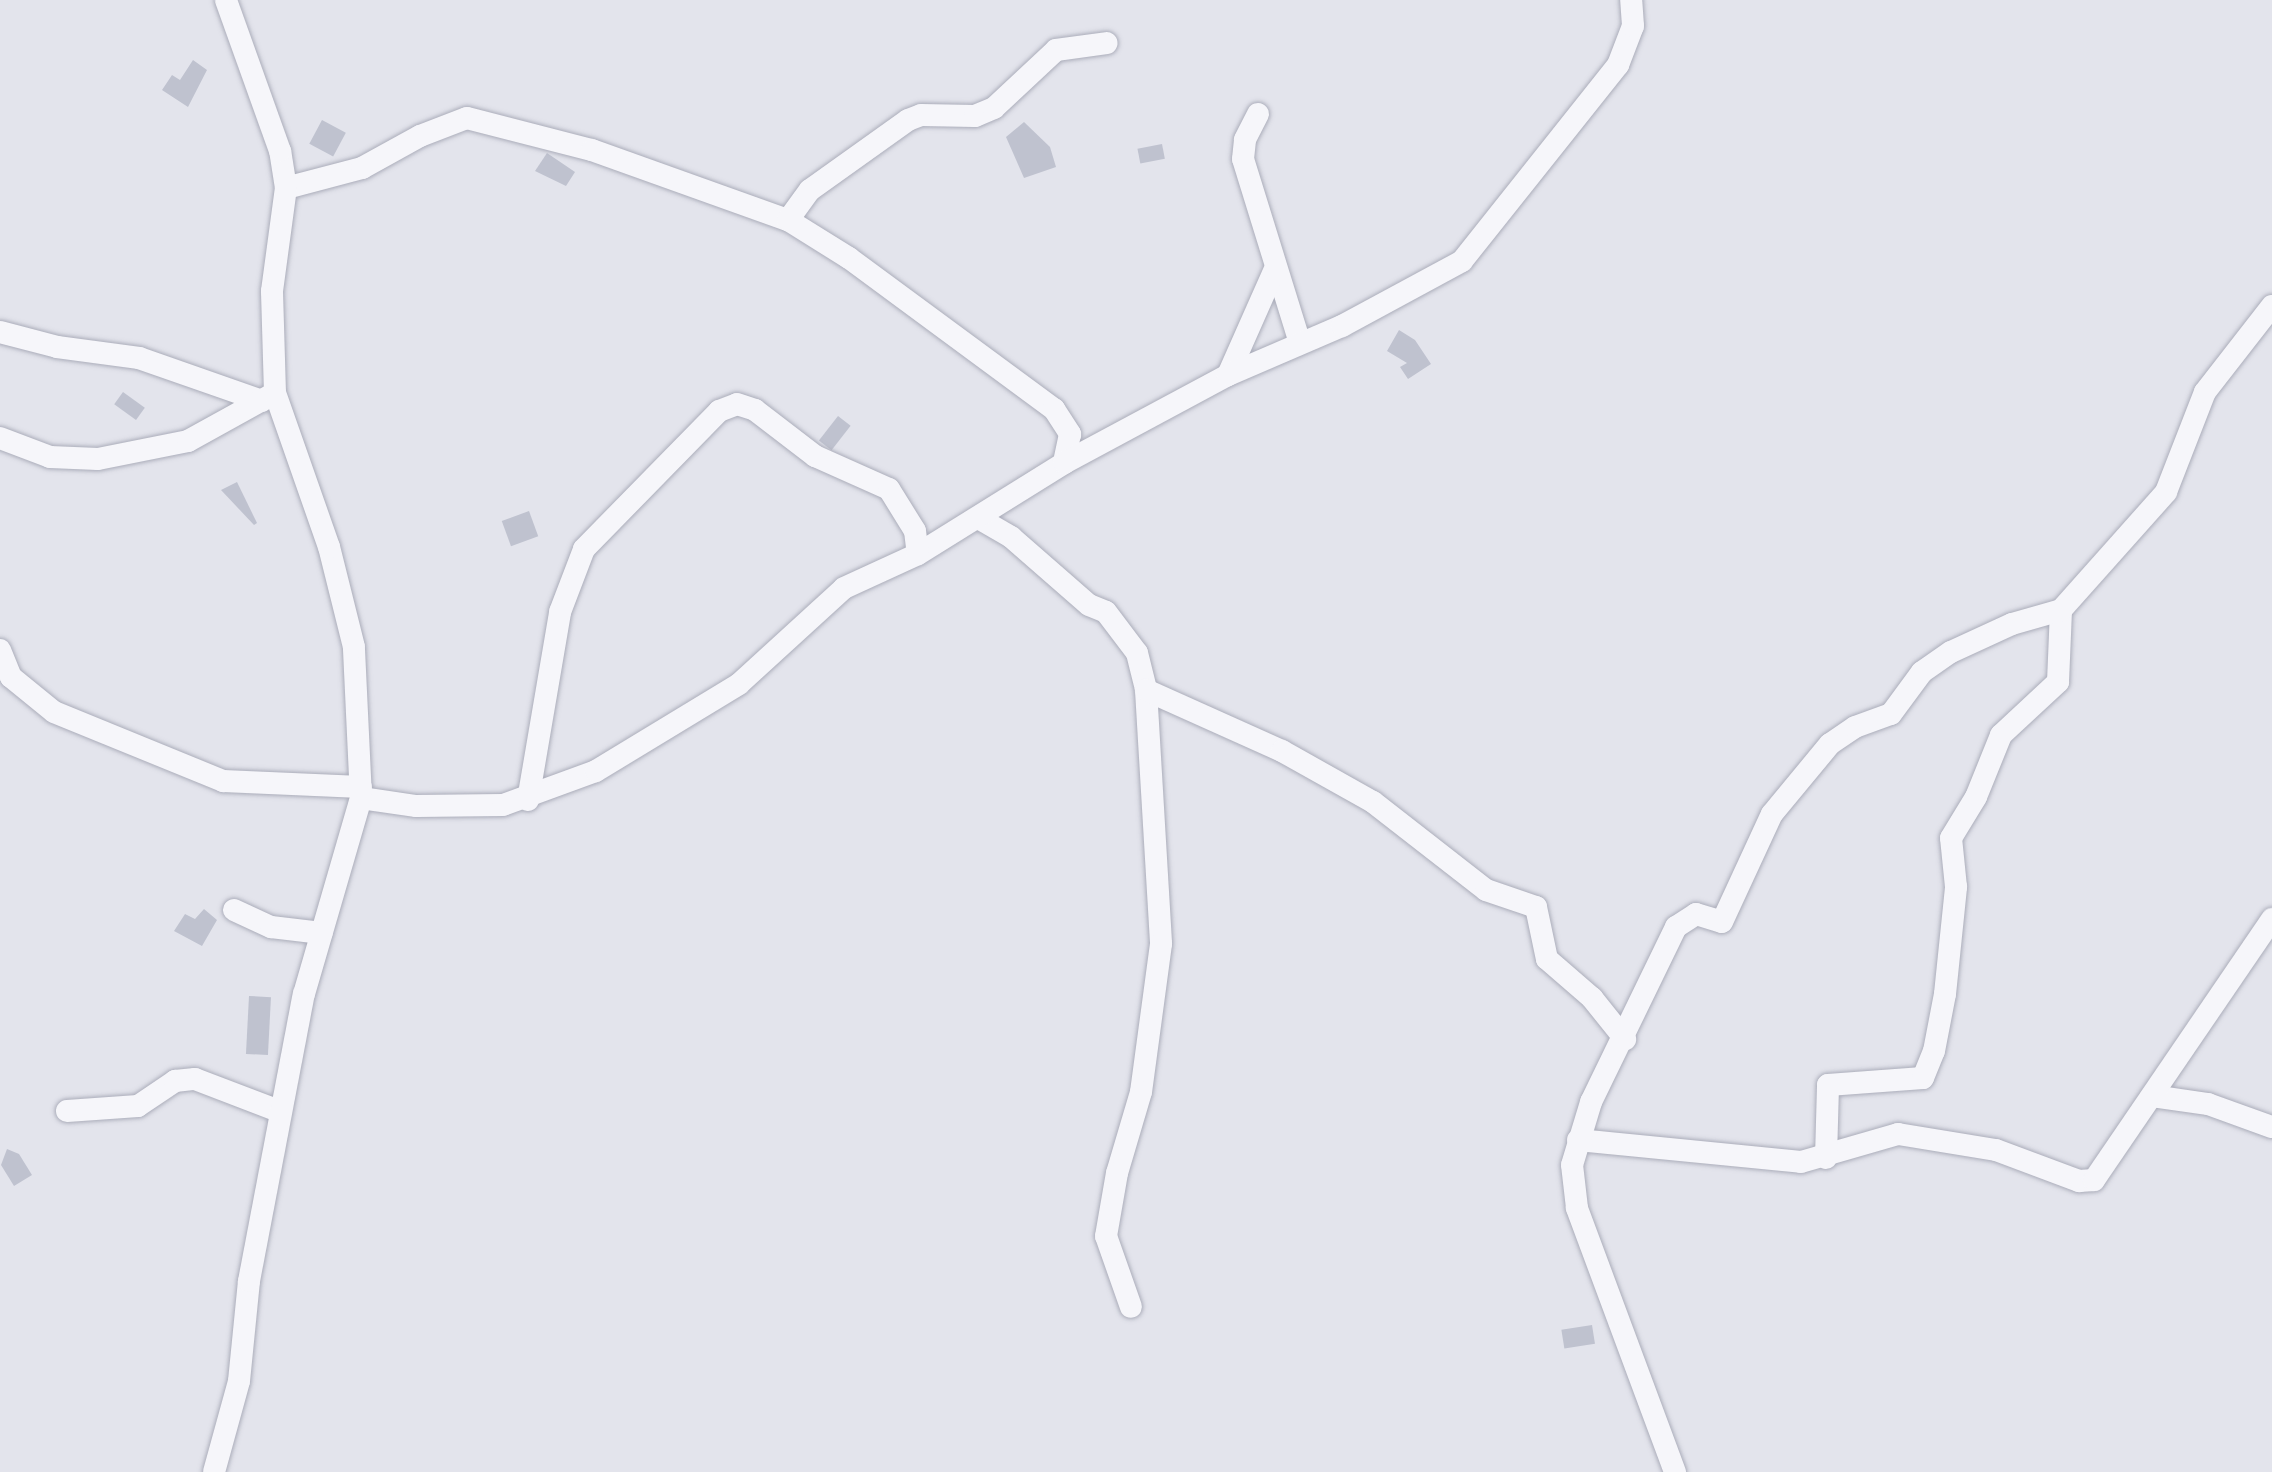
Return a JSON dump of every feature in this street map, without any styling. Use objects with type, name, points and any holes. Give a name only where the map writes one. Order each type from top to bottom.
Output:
[{"type":"street","points":[[214,1472],[239,1381],[249,1281],[279,1111],[322,933],[361,792],[354,647],[329,547],[269,397],[272,291],[286,188],[280,151],[226,0]]},
{"type":"street","points":[[0,650],[11,677],[54,712],[223,781],[361,792],[416,806],[528,800],[596,771],[739,684],[844,588],[918,554],[980,519],[1064,463],[1228,375],[1300,343],[1462,261],[1618,65],[1633,26],[1631,0]]},
{"type":"street","points":[[788,220],[810,190],[908,120],[921,115],[975,116],[994,108],[1056,50],[1107,43]]},
{"type":"street","points":[[1258,114],[1245,140],[1243,159],[1274,271],[1300,343]]},
{"type":"street","points":[[286,188],[362,168],[420,136],[467,118],[592,150],[788,220],[849,258],[1054,409],[1070,434],[1064,463]]},
{"type":"street","points":[[1228,375],[1274,271]]},
{"type":"street","points":[[1675,1472],[1577,1208],[1572,1165],[1591,1102],[1625,1039],[1676,927],[1696,914],[1722,922],[1772,814],[1830,744],[1855,727],[1891,714],[1922,672],[1951,652],[2012,624],[2061,610],[2166,492],[2205,392],[2272,306]]},
{"type":"street","points":[[0,332],[57,347],[139,358],[269,397]]},
{"type":"street","points":[[0,438],[50,457],[98,459],[188,441],[269,397]]},
{"type":"street","points":[[528,800],[539,717],[555,665],[560,612],[584,549],[702,423],[719,411],[737,404],[755,410],[815,456],[889,489],[915,531],[918,554]]},
{"type":"street","points":[[980,519],[1011,537],[1089,605],[1106,612],[1137,653],[1146,690],[1161,944],[1141,1092],[1117,1173],[1106,1236],[1131,1307]]},
{"type":"street","points":[[1826,1158],[1828,1085],[1923,1078],[1934,1051],[1956,887],[1951,838],[1976,797],[2001,735],[2058,682],[2061,610]]},
{"type":"street","points":[[1146,690],[1282,751],[1373,802],[1486,890],[1536,907],[1547,959],[1592,998],[1625,1039]]},
{"type":"street","points":[[234,910],[271,927],[322,933]]},
{"type":"street","points":[[1578,1140],[1801,1162],[1826,1158],[1898,1134],[1996,1150],[2079,1181],[2094,1180],[2272,919]]},
{"type":"street","points":[[67,1111],[108,1104],[138,1106],[175,1081],[195,1079],[279,1111]]},
{"type":"street","points":[[2152,1096],[2208,1104],[2272,1127]]},
{"type":"building","points":[[193,60],[207,70],[188,107],[162,90],[172,75],[180,80]]},
{"type":"building","points":[[322,120],[346,133],[333,157],[309,144]]},
{"type":"building","points":[[1024,122],[1050,147],[1056,167],[1024,178],[1006,137]]},
{"type":"building","points":[[1162,144],[1165,159],[1140,163],[1137,149]]},
{"type":"building","points":[[547,153],[575,172],[566,186],[535,171]]},
{"type":"building","points":[[1399,330],[1415,340],[1431,364],[1408,379],[1400,367],[1407,363],[1387,351]]},
{"type":"building","points":[[123,392],[145,408],[136,420],[114,404]]},
{"type":"building","points":[[838,416],[851,426],[832,450],[819,440]]},
{"type":"building","points":[[237,482],[257,523],[254,525],[221,490]]},
{"type":"building","points":[[529,511],[538,536],[511,546],[502,521]]},
{"type":"building","points":[[204,909],[217,920],[202,946],[174,931],[185,914],[195,919]]},
{"type":"building","points":[[249,996],[271,997],[268,1055],[246,1054]]},
{"type":"building","points":[[7,1149],[19,1154],[32,1175],[14,1186],[1,1165]]},
{"type":"building","points":[[1592,1325],[1595,1344],[1564,1349],[1561,1330]]}]
